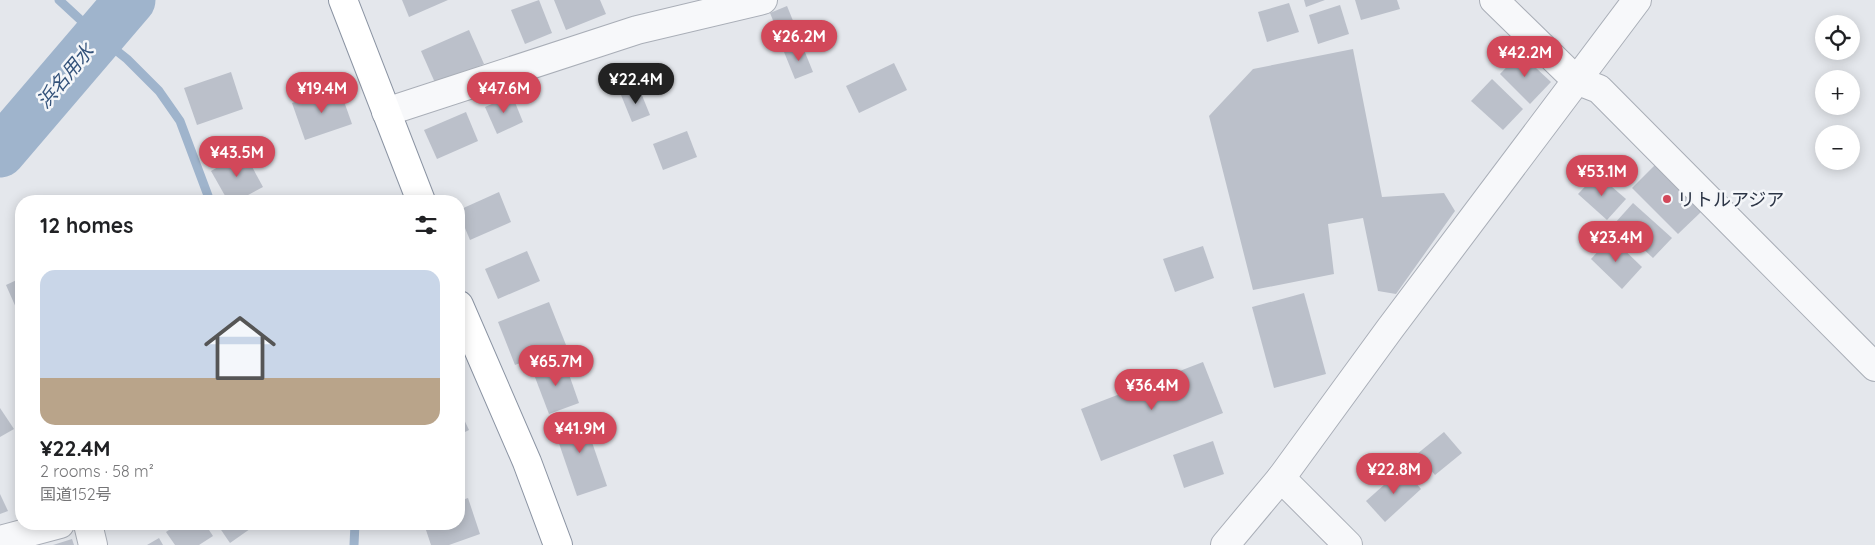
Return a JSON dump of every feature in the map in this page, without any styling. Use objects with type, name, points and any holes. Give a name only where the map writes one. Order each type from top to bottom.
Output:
[{"type":"highway","points":[[343,0],[418,195]]},
{"type":"highway","points":[[465,319],[527,462],[558,545]]},
{"type":"street","points":[[386,112],[638,30],[763,0]]},
{"type":"street","points":[[1494,0],[1576,80],[1600,89],[1875,367]]},
{"type":"street","points":[[1225,545],[1281,478],[1389,330],[1632,7]]},
{"type":"street","points":[[1281,478],[1348,545]]},
{"type":"street","points":[[0,540],[38,530]]},
{"type":"street","points":[[89,530],[93,545]]},
{"type":"building","points":[[402,0],[448,0],[409,17]]},
{"type":"building","points":[[539,0],[552,33],[525,44],[511,10]]},
{"type":"building","points":[[554,0],[600,0],[606,14],[566,30]]},
{"type":"building","points":[[1304,0],[1325,0],[1306,7]]},
{"type":"building","points":[[1355,0],[1397,0],[1400,9],[1361,20]]},
{"type":"building","points":[[1289,3],[1299,32],[1267,42],[1258,12]]},
{"type":"building","points":[[1340,5],[1349,34],[1318,44],[1309,15]]},
{"type":"building","points":[[787,6],[798,33],[781,40],[770,13]]},
{"type":"building","points":[[469,30],[484,64],[436,85],[421,51]]},
{"type":"building","points":[[802,45],[813,72],[795,79],[784,52]]},
{"type":"building","points":[[1353,49],[1382,197],[1444,193],[1455,211],[1396,294],[1378,291],[1363,218],[1328,224],[1334,274],[1253,290],[1209,116],[1253,69]]},
{"type":"building","points":[[1520,53],[1551,82],[1530,104],[1500,74]]},
{"type":"building","points":[[894,63],[907,90],[859,113],[846,86]]},
{"type":"building","points":[[231,72],[243,109],[197,125],[184,88]]},
{"type":"building","points":[[1492,79],[1523,109],[1503,130],[1471,101]]},
{"type":"building","points":[[339,87],[352,124],[305,140],[292,103]]},
{"type":"building","points":[[639,88],[650,115],[632,122],[621,95]]},
{"type":"building","points":[[512,95],[523,122],[497,134],[485,107]]},
{"type":"building","points":[[466,112],[478,141],[437,159],[424,130]]},
{"type":"building","points":[[687,131],[697,157],[663,170],[653,144]]},
{"type":"building","points":[[244,152],[263,187],[248,195],[225,195],[211,171]]},
{"type":"building","name":"リトルアジア","points":[[1655,165],[1702,211],[1678,234],[1632,188]]},
{"type":"building","points":[[1597,174],[1626,199],[1607,220],[1578,194]]},
{"type":"building","points":[[499,192],[511,222],[470,240],[465,228],[465,207]]},
{"type":"building","points":[[1633,203],[1672,238],[1653,258],[1615,223]]},
{"type":"building","points":[[1611,237],[1642,267],[1622,289],[1591,259]]},
{"type":"building","points":[[1203,246],[1214,278],[1175,292],[1163,259]]},
{"type":"building","points":[[527,251],[540,281],[498,299],[485,269]]},
{"type":"building","points":[[15,281],[15,305],[6,285]]},
{"type":"building","points":[[1304,293],[1326,374],[1274,388],[1252,307]]},
{"type":"building","points":[[549,302],[566,345],[515,365],[498,322]]},
{"type":"building","points":[[564,360],[579,403],[549,414],[533,372]]},
{"type":"building","points":[[1203,362],[1223,413],[1101,461],[1081,409]]},
{"type":"building","points":[[0,408],[14,429],[0,437]]},
{"type":"building","points":[[582,413],[607,486],[577,496],[552,423]]},
{"type":"building","points":[[465,422],[469,430],[465,432]]},
{"type":"building","points":[[1444,432],[1462,453],[1435,475],[1417,454]]},
{"type":"building","points":[[1213,441],[1224,474],[1184,488],[1173,455]]},
{"type":"building","points":[[1403,468],[1421,489],[1385,522],[1366,501]]},
{"type":"building","points":[[0,494],[8,511],[0,514]]},
{"type":"building","points":[[468,498],[480,534],[449,545],[431,545],[426,530],[465,530],[465,499]]},
{"type":"building","points":[[169,530],[209,530],[213,536],[199,545],[175,545],[166,532]]},
{"type":"building","points":[[221,530],[248,530],[230,543]]},
{"type":"building","points":[[159,538],[163,545],[147,545]]},
{"type":"building","points":[[72,539],[74,545],[53,545]]},
{"type":"waterway","points":[[59,0],[98,36],[127,59],[159,91],[180,121],[208,195]]},
{"type":"waterway","name":"浜名用水","points":[[0,152],[130,0]]},
{"type":"waterway","points":[[354,545],[355,530]]},
{"type":"place","name":"リトルアジア","points":[[1667,199]]}]
